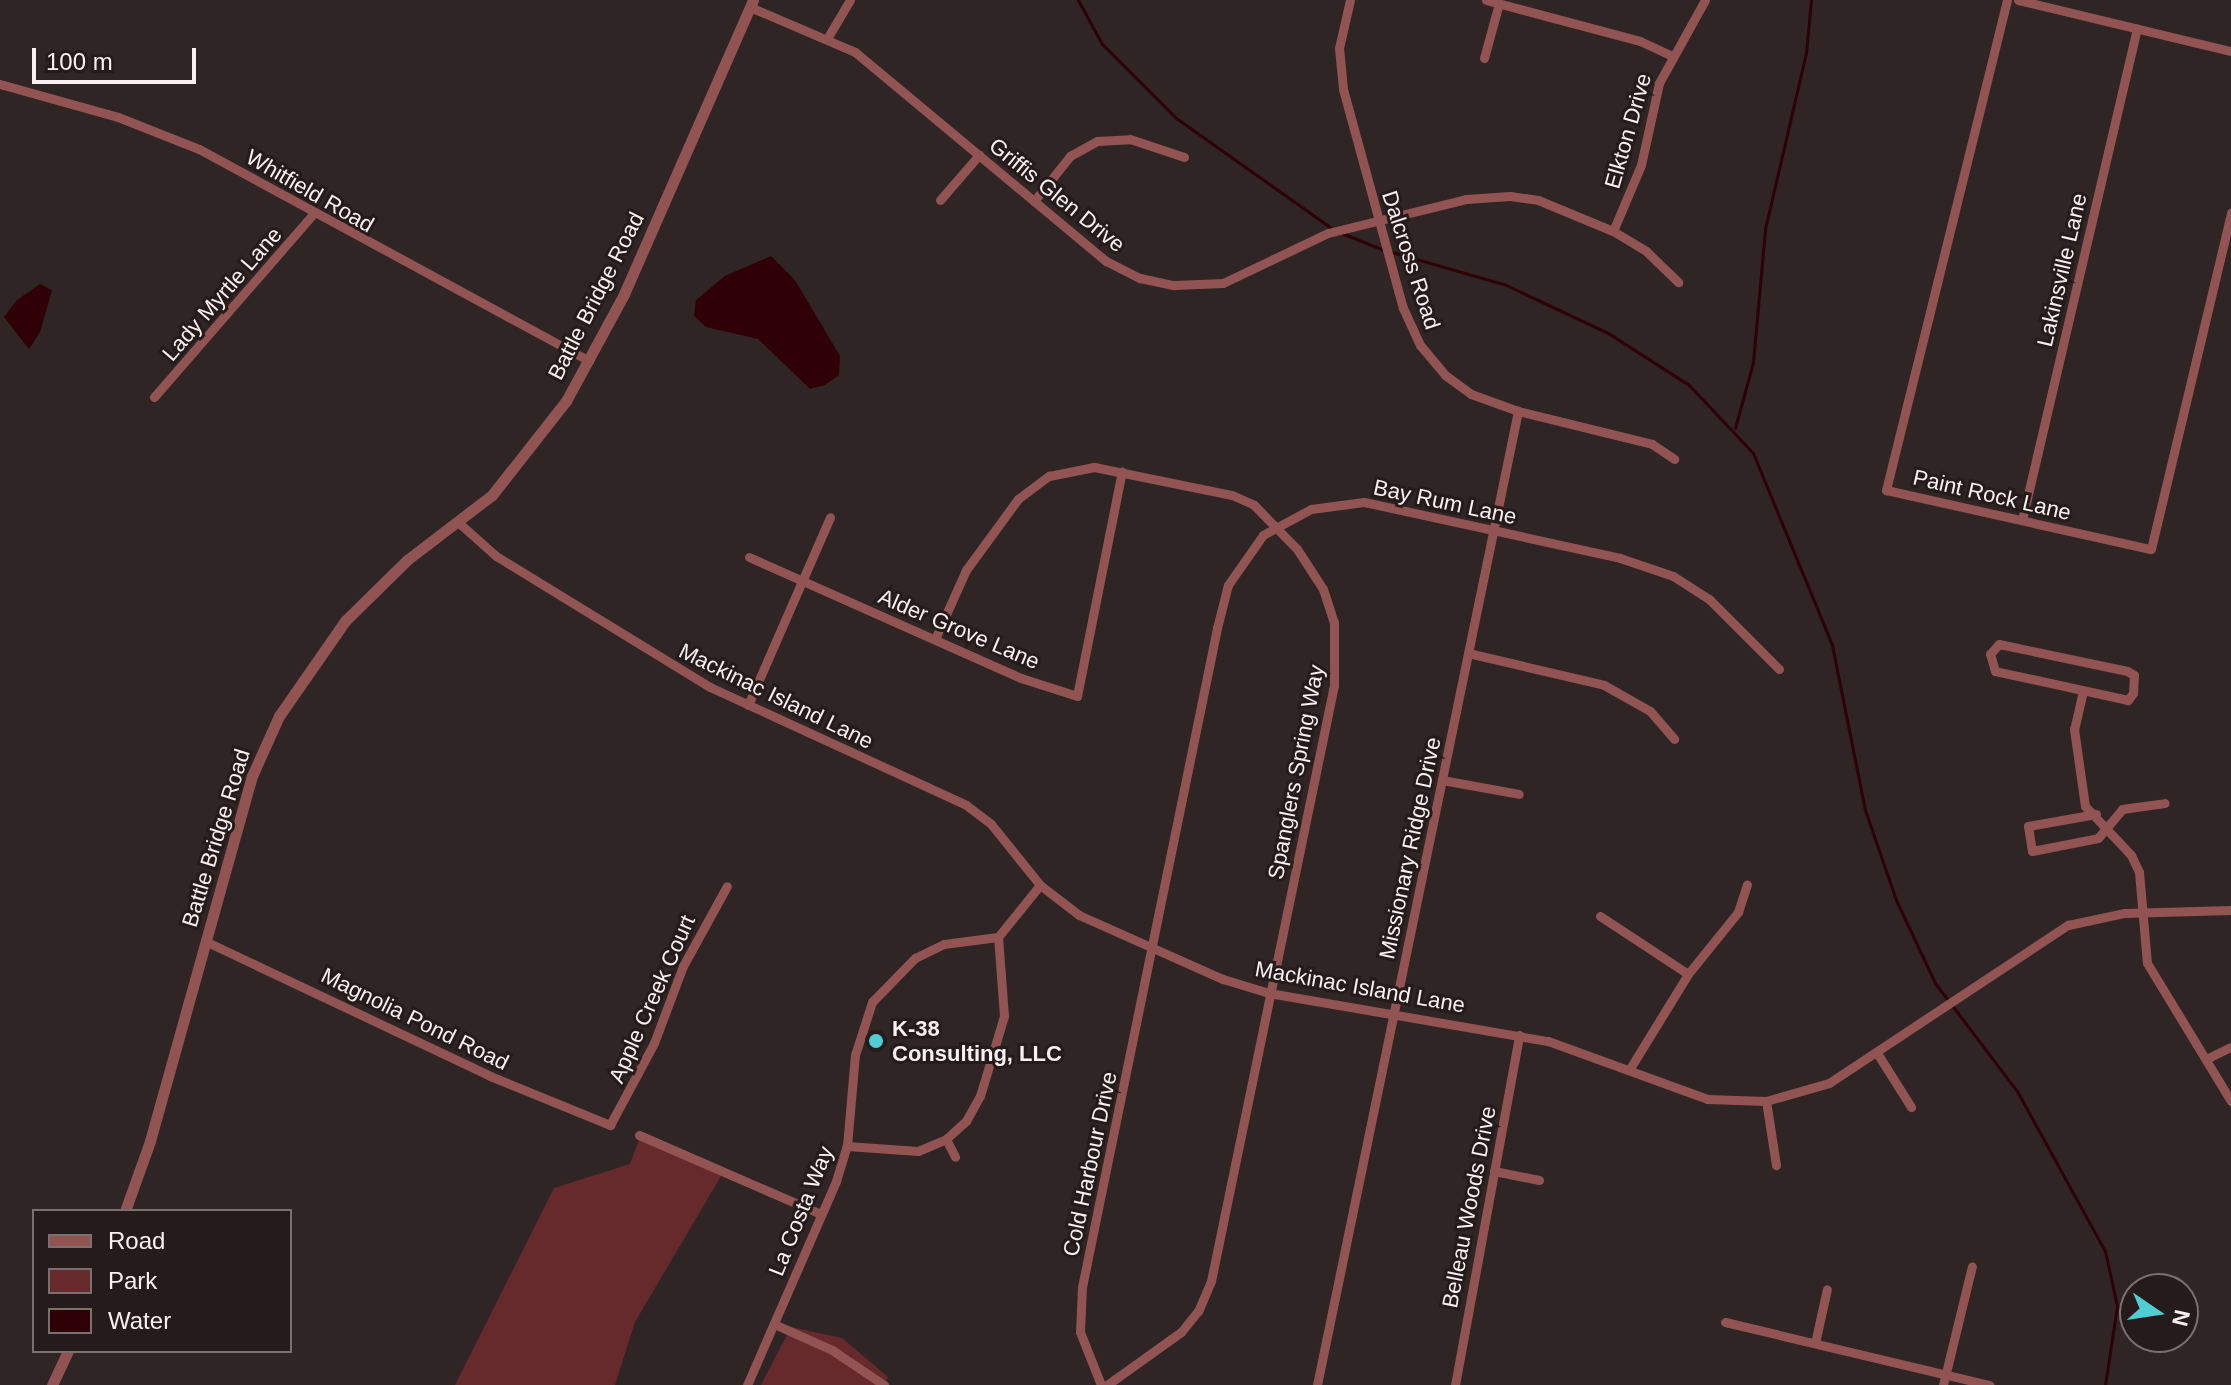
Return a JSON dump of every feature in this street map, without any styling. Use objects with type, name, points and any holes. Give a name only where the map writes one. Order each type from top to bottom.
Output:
[{"type":"street","points":[[828,37],[850,0]]},
{"type":"street","name":"Dalcross Road","points":[[1350,0],[1339,48],[1343,89],[1403,308],[1420,345],[1458,386],[1518,411],[1641,440],[1674,459]]},
{"type":"street","points":[[1486,0],[1640,41],[1672,56]]},
{"type":"street","name":"Elkton Drive","points":[[1613,231],[1635,185],[1654,99],[1672,56],[1705,0]]},
{"type":"street","name":"Paint Rock Lane","points":[[2007,0],[1886,490],[2151,549],[2231,212]]},
{"type":"street","points":[[2018,0],[2231,51]]},
{"type":"street","name":"Griffis Glen Drive","points":[[752,3],[855,52],[1106,261],[1140,278],[1174,285],[1238,279],[1328,233],[1466,199],[1510,196],[1538,200],[1613,231],[1646,251],[1678,282]]},
{"type":"street","name":"Battle Bridge Road","points":[[126,1209],[252,776],[295,688],[325,645],[370,595],[459,523],[520,464],[589,361],[752,3]]},
{"type":"street","points":[[1484,58],[1499,3]]},
{"type":"street","name":"Lakinsville Lane","points":[[2022,520],[2137,28]]},
{"type":"street","name":"Whitfield Road","points":[[0,84],[118,117],[199,149],[589,361]]},
{"type":"street","points":[[1034,201],[1070,156],[1097,141],[1130,139],[1184,157]]},
{"type":"street","points":[[940,200],[979,155]]},
{"type":"street","name":"Lady Myrtle Lane","points":[[154,397],[314,213]]},
{"type":"street","points":[[2220,260],[2231,262]]},
{"type":"street","name":"Missionary Ridge Drive","points":[[1317,1385],[1518,411]]},
{"type":"street","name":"Spanglers Spring Way","points":[[935,639],[966,570],[1028,490],[1077,468],[1122,471],[1232,495],[1280,526],[1323,589],[1338,654],[1211,1281],[1198,1311],[1181,1332],[1104,1385]]},
{"type":"street","name":"Alder Grove Lane","points":[[749,557],[1021,678],[1077,696],[1122,471]]},
{"type":"street","name":"Bay Rum Lane","points":[[1152,948],[1228,585],[1263,535],[1321,506],[1364,502],[1620,558],[1673,576],[1733,618],[1779,669]]},
{"type":"street","points":[[748,705],[830,517]]},
{"type":"street","name":"Mackinac Island Lane","points":[[459,523],[496,556],[637,646],[748,705],[966,805],[991,824],[1040,885],[1079,915],[1152,948],[1269,993],[1519,1035],[1707,1099],[1766,1101],[1829,1083],[1877,1053],[2047,933],[2083,919],[2142,912],[2231,910]]},
{"type":"street","points":[[1999,644],[2134,675],[2128,700],[2083,691],[1995,671],[1990,666],[1992,648],[1999,644]]},
{"type":"street","points":[[1468,653],[1604,685],[1650,711],[1674,739]]},
{"type":"street","points":[[2083,691],[2074,729],[2085,806],[2108,826],[2139,872],[2147,963],[2231,1101]]},
{"type":"street","points":[[1442,780],[1519,794]]},
{"type":"street","points":[[2096,814],[2028,826],[2032,851],[2098,838],[2122,809],[2165,803]]},
{"type":"street","points":[[1629,1070],[1688,974],[1738,912],[1747,884]]},
{"type":"street","points":[[847,1146],[918,1151],[946,1139],[966,1121],[980,1096],[1004,1016],[998,937],[1040,885]]},
{"type":"street","name":"Apple Creek Court","points":[[610,1125],[654,1043],[683,966],[727,886]]},
{"type":"street","points":[[1600,916],[1688,974]]},
{"type":"street","name":"La Costa Way","points":[[747,1385],[847,1146],[855,1055],[872,1002],[915,958],[944,944],[998,937]]},
{"type":"street","name":"Magnolia Pond Road","points":[[205,941],[490,1076],[610,1125]]},
{"type":"street","name":"Cold Harbour Drive","points":[[1104,1385],[1080,1332],[1082,1287],[1152,948]]},
{"type":"street","name":"Belleau Woods Drive","points":[[1457,1385],[1519,1035]]},
{"type":"street","points":[[2206,1059],[2231,1047]]},
{"type":"street","points":[[1877,1053],[1911,1107]]},
{"type":"street","points":[[1766,1101],[1776,1165]]},
{"type":"street","points":[[639,1135],[821,1214]]},
{"type":"street","points":[[946,1139],[955,1157]]},
{"type":"street","points":[[1494,1171],[1539,1180]]},
{"type":"street","points":[[1943,1385],[1972,1266]]},
{"type":"street","points":[[1815,1343],[1827,1289]]},
{"type":"street","points":[[1725,1322],[1990,1385]]},
{"type":"street","points":[[774,1324],[832,1350],[884,1385]]},
{"type":"street","points":[[52,1385],[67,1353]]},
{"type":"green space","points":[[639,1140],[724,1171],[635,1322],[615,1385],[455,1385],[554,1188],[630,1164]]},
{"type":"green space","points":[[791,1327],[842,1338],[888,1377],[883,1385],[761,1385]]},
{"type":"water","points":[[771,256],[795,280],[840,356],[839,375],[825,385],[810,389],[758,339],[706,327],[694,316],[696,300],[725,276]]},
{"type":"water","points":[[40,284],[52,290],[40,332],[29,349],[4,317],[17,300]]},
{"type":"waterway","points":[[1078,0],[1102,44],[1176,118],[1333,229]]},
{"type":"waterway","points":[[1735,428],[1753,362],[1765,229],[1806,53],[1811,0]]},
{"type":"waterway","points":[[1339,232],[1384,250]]},
{"type":"waterway","points":[[1392,252],[1506,285],[1608,333],[1689,385],[1753,453],[1832,645],[1865,810],[1896,900],[1935,983],[2017,1091],[2105,1251],[2117,1306],[2105,1385]]},
{"type":"place","name":"K-38 Consulting, LLC","points":[[876,1041]]}]
